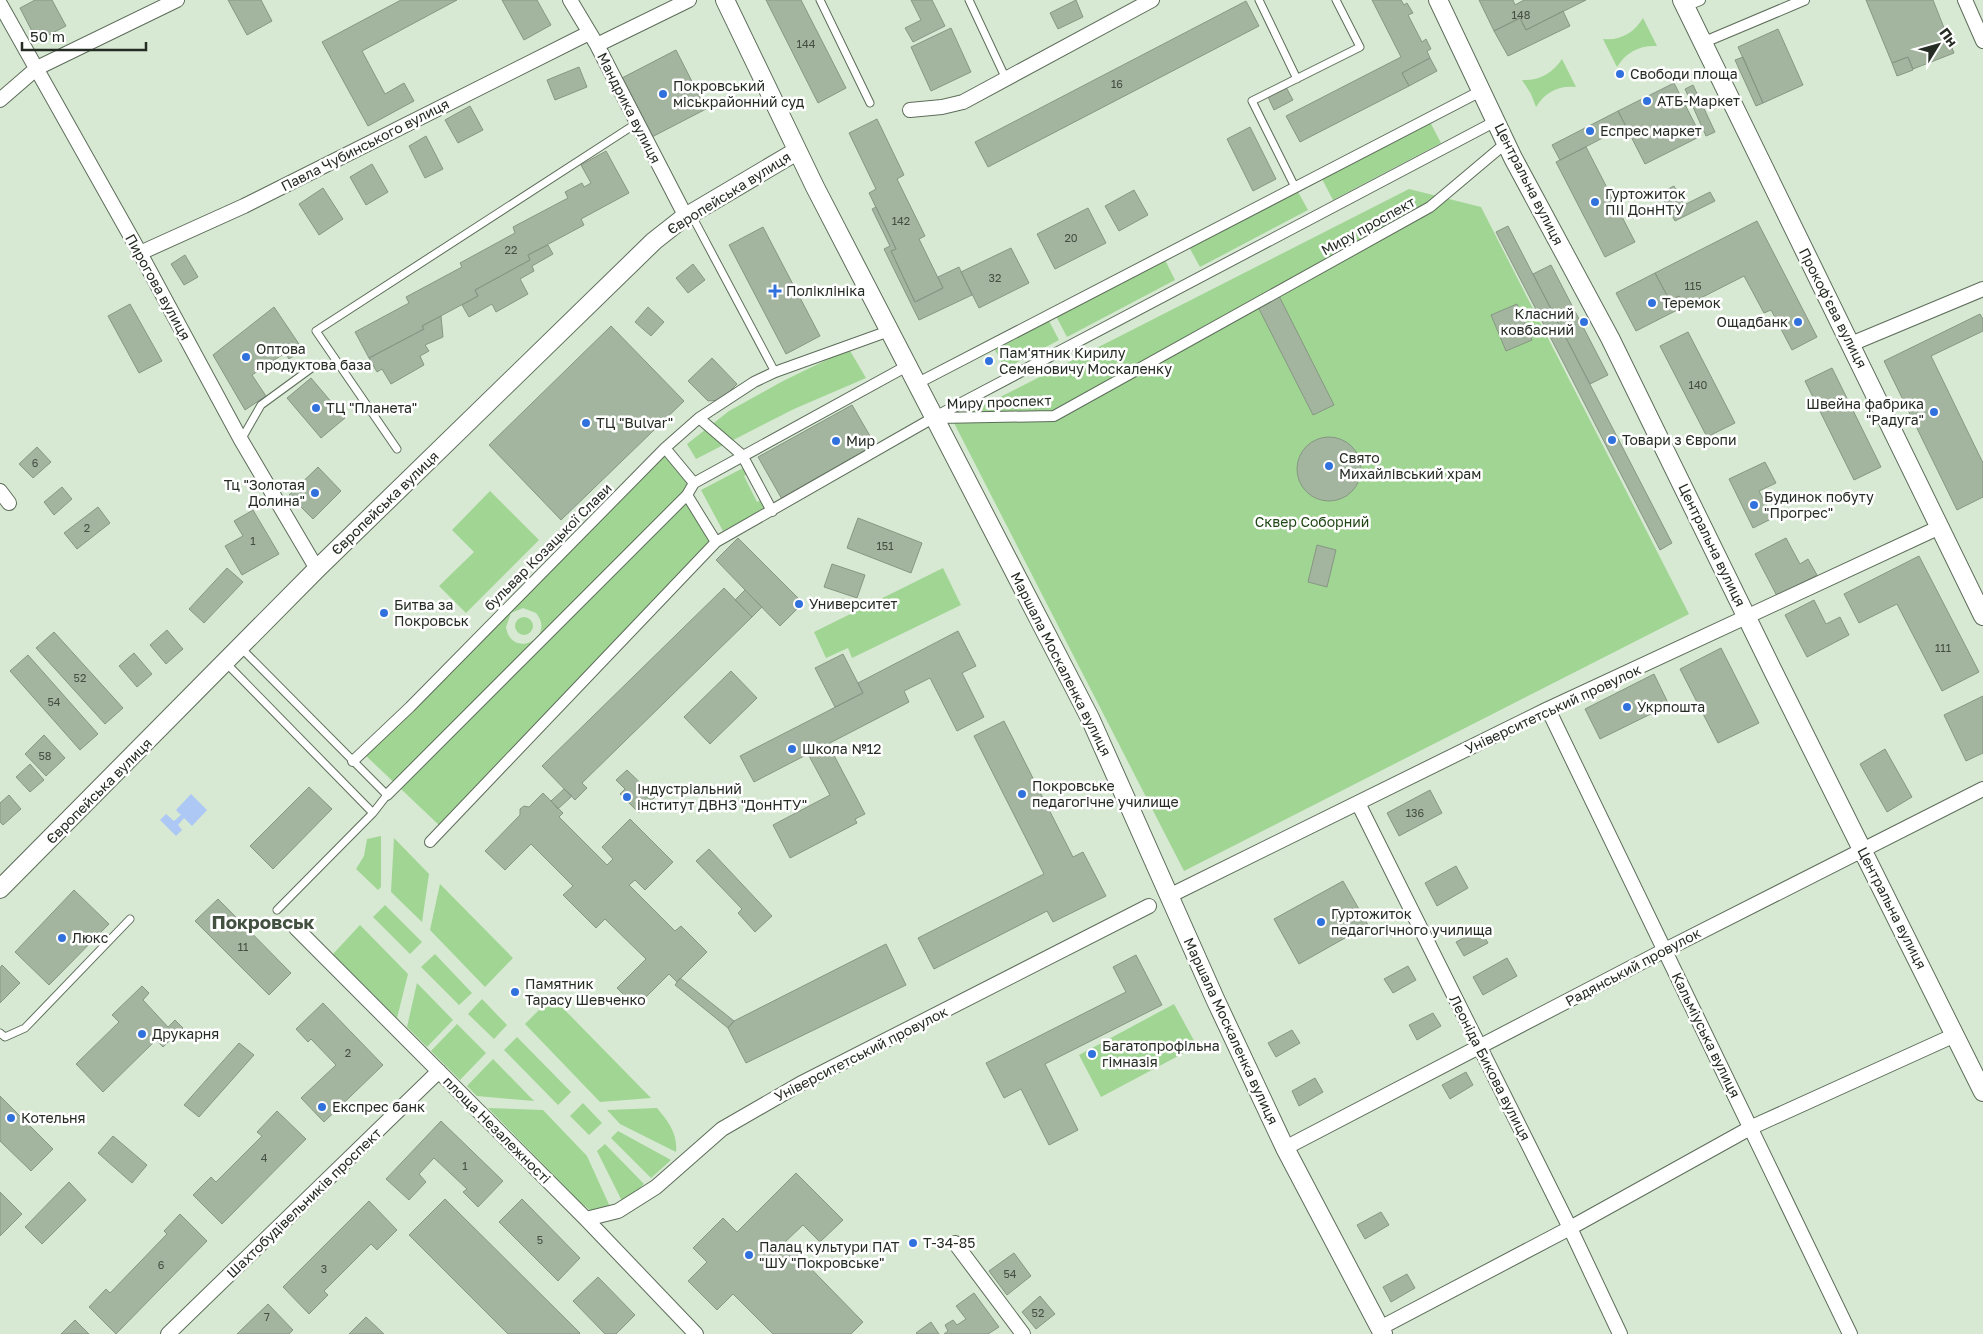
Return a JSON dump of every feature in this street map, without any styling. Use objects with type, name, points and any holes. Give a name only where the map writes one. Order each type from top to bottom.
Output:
[{"type":"street","points":[[0,100],[37,68],[177,0]]},
{"type":"street","name":"Мандрика вулиця","points":[[570,0],[597,45],[636,123],[689,215]]},
{"type":"street","points":[[597,45],[689,0]]},
{"type":"street","name":"Маршала Москаленка вулиця","points":[[726,0],[797,151],[933,418],[1090,718],[1169,896],[1285,1148],[1379,1331]]},
{"type":"street","points":[[910,110],[942,108],[963,102],[1007,80],[1152,0]]},
{"type":"street","name":"Центральна вулиця","points":[[1438,0],[1506,143],[1610,338],[1983,1092]]},
{"type":"street","points":[[1702,43],[1804,0]]},
{"type":"street","points":[[1965,0],[1983,41]]},
{"type":"street","name":"Прокоф'єва вулиця","points":[[1689,2],[1702,43],[1983,616]]},
{"type":"street","name":"Пирогова вулиця","points":[[0,4],[140,253],[241,440],[317,569]]},
{"type":"street","name":"Павла Чубинського вулиця","points":[[140,253],[244,206],[589,33]]},
{"type":"street","points":[[916,384],[1481,91]]},
{"type":"street","name":"Миру проспект","points":[[933,418],[1496,121]]},
{"type":"street","name":"Миру проспект","points":[[933,418],[1054,416],[1430,207],[1506,143]]},
{"type":"street","name":"Європейська вулиця","points":[[0,889],[241,648],[317,569],[668,228],[797,151]]},
{"type":"street","points":[[1851,344],[1983,289]]},
{"type":"street","name":"бульвар Козацької Слави","points":[[354,761],[410,707],[665,448],[699,418],[754,382],[775,372],[889,331]]},
{"type":"street","points":[[386,795],[687,495],[694,483],[907,366]]},
{"type":"street","points":[[699,418],[742,455],[772,511]]},
{"type":"street","points":[[430,842],[716,542],[933,418]]},
{"type":"street","points":[[665,448],[694,483]]},
{"type":"street","points":[[0,491],[9,503]]},
{"type":"street","points":[[687,495],[716,542]]},
{"type":"street","name":"Університетський провулок","points":[[1169,896],[1548,709],[1748,618],[1940,527]]},
{"type":"street","name":"Кальміуська вулиця","points":[[1548,709],[1752,1127],[1850,1334]]},
{"type":"street","name":"Радянський провулок","points":[[1285,1148],[1665,950],[1983,789]]},
{"type":"street","name":"Леоніда Бикова вулиця","points":[[1358,803],[1570,1228],[1620,1334]]},
{"type":"street","name":"Університетський провулок","points":[[586,1219],[618,1211],[656,1187],[722,1129],[800,1084],[1149,906]]},
{"type":"street","name":"площа Незалежності","points":[[296,928],[586,1219],[696,1334]]},
{"type":"street","points":[[1379,1331],[1752,1127],[1954,1035]]},
{"type":"street","name":"Шахтобудівельників проспект","points":[[168,1334],[439,1072]]},
{"type":"street","points":[[955,1242],[1023,1334]]},
{"type":"lane","points":[[820,0],[870,103]]},
{"type":"lane","points":[[969,0],[1007,80]]},
{"type":"lane","points":[[1259,0],[1297,78]]},
{"type":"lane","points":[[1295,186],[1252,101],[1360,47],[1336,0]]},
{"type":"lane","points":[[398,448],[316,331],[636,123]]},
{"type":"lane","points":[[689,215],[775,372]]},
{"type":"lane","points":[[241,440],[261,405],[313,367],[339,365]]},
{"type":"lane","points":[[241,648],[386,795],[373,813],[277,910]]},
{"type":"lane","points":[[226,663],[373,813]]},
{"type":"lane","points":[[0,1033],[5,1037],[25,1028],[130,919]]},
{"type":"green space","points":[[1643,18],[1657,46],[1639,48],[1625,57],[1617,67],[1603,39],[1615,39],[1626,35]]},
{"type":"green space","points":[[1562,59],[1576,87],[1558,88],[1544,97],[1536,107],[1531,94],[1522,80],[1534,79],[1545,75]]},
{"type":"green space","points":[[1430,122],[1441,143],[1333,200],[1322,179]]},
{"type":"green space","name":"Сквер Соборний","points":[[1409,189],[1481,207],[1689,614],[1184,871],[953,421]]},
{"type":"green space","points":[[1297,190],[1308,210],[1200,267],[1189,247]]},
{"type":"green space","points":[[1165,260],[1175,280],[1067,337],[1056,316]]},
{"type":"green space","points":[[1048,319],[1059,340],[1005,369],[994,348]]},
{"type":"green space","points":[[849,349],[866,378],[794,409],[696,459],[687,444],[729,411],[783,381]]},
{"type":"green space","points":[[665,448],[694,483],[687,495],[716,542],[440,826],[364,754]],"holes":[[[523,608],[536,613],[541,622],[541,630],[537,637],[531,642],[523,644],[516,642],[510,637],[506,627],[511,613]]]},
{"type":"green space","points":[[745,467],[748,474],[744,476],[757,502],[761,500],[766,508],[723,531],[701,490]]},
{"type":"green space","points":[[490,491],[539,540],[466,613],[439,586],[474,552],[452,530]]},
{"type":"green space","points":[[943,568],[961,605],[852,658],[848,648],[826,658],[814,632]]},
{"type":"green space","points":[[520,617],[528,617],[533,622],[531,633],[520,635],[515,630],[515,622]]},
{"type":"green space","points":[[381,836],[381,887],[378,890],[356,869],[364,856],[367,839]]},
{"type":"green space","points":[[394,838],[429,874],[422,922],[391,892]]},
{"type":"green space","points":[[440,884],[513,958],[485,987],[430,930]]},
{"type":"green space","points":[[385,905],[422,942],[410,954],[373,917]]},
{"type":"green space","points":[[360,925],[408,974],[397,1018],[333,954]]},
{"type":"green space","points":[[435,954],[472,993],[459,1005],[421,967]]},
{"type":"green space","points":[[417,983],[453,1020],[427,1047],[407,1027]]},
{"type":"green space","points":[[552,997],[651,1098],[600,1102],[525,1024]]},
{"type":"green space","points":[[482,999],[507,1025],[494,1039],[468,1014]]},
{"type":"green space","points":[[1174,1004],[1197,1046],[1101,1097],[1079,1055]]},
{"type":"green space","points":[[457,1024],[486,1053],[460,1080],[431,1051]]},
{"type":"green space","points":[[517,1037],[571,1092],[558,1105],[504,1050]]},
{"type":"green space","points":[[493,1059],[534,1101],[477,1096],[467,1086]]},
{"type":"green space","points":[[583,1103],[602,1123],[589,1135],[570,1116]]},
{"type":"green space","points":[[488,1108],[543,1110],[587,1156],[611,1209],[590,1210],[581,1203]]},
{"type":"green space","points":[[657,1108],[674,1134],[676,1152],[620,1124],[607,1110]]},
{"type":"green space","points":[[618,1131],[671,1160],[651,1178],[611,1138]]},
{"type":"green space","points":[[605,1144],[644,1184],[623,1203],[597,1151]]},
{"type":"water","points":[[191,794],[207,810],[192,826],[184,818],[178,825],[182,830],[176,836],[160,820],[166,814],[174,821],[181,815],[176,810]]},
{"type":"building","points":[[35,0],[52,0],[66,26],[37,41],[20,8]]},
{"type":"building","points":[[228,0],[261,0],[272,21],[247,35]]},
{"type":"building","points":[[401,0],[457,0],[362,51],[385,94],[404,83],[414,101],[368,126],[322,42]]},
{"type":"building","points":[[502,0],[537,0],[551,25],[524,40]]},
{"type":"building","points":[[766,0],[801,0],[846,88],[818,103]]},
{"type":"building","points":[[911,0],[932,0],[945,26],[913,42],[905,28],[921,20]]},
{"type":"building","points":[[1076,0],[1083,17],[1058,29],[1050,13]]},
{"type":"building","points":[[1372,0],[1401,0],[1404,5],[1407,3],[1413,13],[1408,15],[1422,42],[1426,39],[1431,49],[1427,51],[1430,58],[1402,73],[1409,86],[1300,142],[1286,116],[1401,57]]},
{"type":"building","points":[[1479,0],[1513,0],[1515,5],[1524,0],[1586,0],[1526,30],[1520,18],[1494,31]]},
{"type":"building","points":[[1866,0],[1933,0],[1954,53],[1913,69],[1908,57],[1892,63]]},
{"type":"building","points":[[1246,1],[1259,26],[988,167],[975,142]]},
{"type":"building","points":[[1563,11],[1570,26],[1508,56],[1494,31],[1520,18],[1526,30]]},
{"type":"building","points":[[951,28],[971,72],[931,91],[911,47]]},
{"type":"building","points":[[1778,29],[1803,85],[1763,103],[1738,47]]},
{"type":"building","name":"Покровський міськрайонний суд","points":[[676,50],[706,109],[650,138],[620,79]]},
{"type":"building","points":[[1743,57],[1763,103],[1756,106],[1735,60]]},
{"type":"building","points":[[1908,57],[1913,70],[1897,76],[1892,63]]},
{"type":"building","points":[[1430,58],[1437,71],[1409,86],[1402,73]]},
{"type":"building","points":[[579,67],[587,87],[555,100],[547,80]]},
{"type":"building","points":[[1674,83],[1701,136],[1645,164],[1618,111]]},
{"type":"building","points":[[1693,85],[1715,132],[1706,136],[1685,89]]},
{"type":"building","points":[[1286,87],[1293,100],[1274,110],[1268,97]]},
{"type":"building","points":[[470,106],[483,130],[458,143],[445,120]]},
{"type":"building","points":[[1618,111],[1626,126],[1560,160],[1552,145]]},
{"type":"building","points":[[877,119],[904,175],[897,179],[925,236],[919,239],[943,288],[915,302],[891,251],[896,249],[869,193],[876,189],[849,133]]},
{"type":"building","points":[[1250,127],[1276,179],[1253,191],[1227,139]]},
{"type":"building","points":[[426,136],[443,169],[425,178],[409,146]]},
{"type":"building","name":"Гуртожиток ПІІ ДонНТУ","points":[[1586,147],[1635,242],[1605,257],[1556,162]]},
{"type":"building","points":[[606,151],[629,193],[581,219],[584,225],[528,255],[530,260],[475,290],[478,296],[422,326],[424,329],[369,358],[355,332],[409,303],[406,297],[462,267],[460,263],[515,233],[513,227],[568,198],[565,192],[582,183],[584,187],[591,183],[581,165]]},
{"type":"building","points":[[372,164],[388,192],[366,205],[350,177]]},
{"type":"building","points":[[1674,186],[1684,205],[1710,192],[1715,201],[1675,221],[1660,193]]},
{"type":"building","points":[[323,188],[343,219],[319,235],[299,204]]},
{"type":"building","points":[[1134,190],[1148,215],[1119,231],[1105,206]]},
{"type":"building","points":[[876,207],[896,249],[891,251],[915,302],[943,288],[938,277],[959,267],[972,295],[919,320],[884,249],[890,246],[872,209]]},
{"type":"building","points":[[1088,208],[1106,243],[1055,269],[1037,234]]},
{"type":"building","points":[[1757,221],[1817,337],[1792,350],[1771,310],[1764,313],[1744,276],[1685,306],[1679,296],[1670,301],[1655,273]]},
{"type":"building","points":[[1508,226],[1672,543],[1660,550],[1496,232]]},
{"type":"building","name":"Поліклініка","points":[[763,227],[820,336],[786,354],[729,245]]},
{"type":"building","points":[[548,245],[553,254],[532,266],[534,271],[520,279],[528,294],[496,312],[492,304],[469,317],[462,305],[478,296],[475,290],[530,260],[528,255]]},
{"type":"building","points":[[1011,248],[1029,283],[979,308],[961,272]]},
{"type":"building","points":[[185,255],[198,277],[184,285],[171,264]]},
{"type":"building","points":[[693,264],[705,280],[688,293],[676,278]]},
{"type":"building","points":[[1551,265],[1608,375],[1590,384],[1533,274]]},
{"type":"building","name":"Теремок","points":[[1655,273],[1670,301],[1679,296],[1685,306],[1636,331],[1616,293]]},
{"type":"building","points":[[1279,296],[1334,405],[1313,415],[1258,307]]},
{"type":"building","points":[[130,304],[162,361],[139,373],[108,316]]},
{"type":"building","points":[[1517,304],[1532,340],[1506,351],[1491,315]]},
{"type":"building","name":"Оптова продуктова база","points":[[274,307],[303,350],[289,359],[285,353],[252,375],[266,396],[245,410],[213,355]]},
{"type":"building","points":[[648,307],[664,322],[651,336],[635,322]]},
{"type":"building","name":"Швейна фабрика \"Радуга\"","points":[[1980,314],[1983,319],[1983,331],[1931,356],[1983,463],[1983,497],[1957,510],[1884,361]]},
{"type":"building","points":[[441,316],[443,337],[425,345],[429,351],[420,356],[424,365],[391,384],[382,369],[377,372],[369,358],[424,329],[422,326]]},
{"type":"building","name":"ТЦ \"Bulvar\"","points":[[611,326],[684,401],[561,520],[489,445]]},
{"type":"building","points":[[1688,332],[1735,423],[1707,437],[1660,346]]},
{"type":"building","points":[[712,358],[737,384],[721,400],[708,401],[688,381]]},
{"type":"building","points":[[1832,368],[1881,467],[1854,480],[1805,381]]},
{"type":"building","name":"ТЦ \"Планета\"","points":[[311,378],[345,418],[321,438],[287,398]]},
{"type":"building","points":[[852,405],[877,448],[783,501],[758,457]]},
{"type":"building","name":"Свято Михайлівський храм","points":[[1329,437],[1341,439],[1352,446],[1359,457],[1361,469],[1359,481],[1352,492],[1341,499],[1329,501],[1317,499],[1306,492],[1299,481],[1297,469],[1299,457],[1306,446],[1317,439]]},
{"type":"building","points":[[37,447],[51,462],[33,478],[19,464]]},
{"type":"building","name":"Будинок побуту \"Прогрес\"","points":[[1765,462],[1776,483],[1759,491],[1773,518],[1753,528],[1729,479]]},
{"type":"building","name":"Тц \"Золотая Долина\"","points":[[318,467],[341,491],[313,519],[289,495]]},
{"type":"building","points":[[62,487],[72,499],[54,515],[44,502]]},
{"type":"building","points":[[98,507],[110,523],[77,549],[64,533]]},
{"type":"building","points":[[253,510],[279,554],[242,575],[225,546],[243,536],[234,521]]},
{"type":"building","points":[[858,518],[922,543],[911,573],[847,548]]},
{"type":"building","points":[[738,538],[803,603],[780,626],[716,560]]},
{"type":"building","points":[[1786,538],[1800,564],[1808,559],[1817,575],[1777,596],[1755,554]]},
{"type":"building","points":[[1317,545],[1336,550],[1327,587],[1308,582]]},
{"type":"building","points":[[1919,556],[1979,672],[1942,691],[1897,604],[1859,623],[1844,594]]},
{"type":"building","points":[[832,564],[865,575],[857,598],[824,587]]},
{"type":"building","points":[[227,568],[243,582],[204,623],[189,609]]},
{"type":"building","points":[[724,588],[752,617],[582,783],[587,788],[575,800],[542,766]]},
{"type":"building","points":[[745,590],[762,607],[752,617],[735,600]]},
{"type":"building","points":[[1814,600],[1826,624],[1840,617],[1849,635],[1807,657],[1785,615]]},
{"type":"building","points":[[167,630],[183,649],[166,664],[150,645]]},
{"type":"building","name":"Школа №12","points":[[958,631],[976,666],[962,673],[984,717],[957,731],[930,678],[904,691],[909,702],[828,744],[865,814],[855,819],[857,823],[790,858],[773,825],[830,795],[808,754],[754,782],[740,756],[863,693],[858,683]]},
{"type":"building","points":[[54,632],[123,708],[105,724],[36,648]]},
{"type":"building","points":[[1721,648],[1759,723],[1718,743],[1680,669]]},
{"type":"building","points":[[134,653],[152,674],[137,687],[119,666]]},
{"type":"building","points":[[843,654],[863,693],[835,707],[815,668]]},
{"type":"building","points":[[28,655],[98,734],[80,750],[10,671]]},
{"type":"building","points":[[731,671],[757,698],[710,744],[684,717]]},
{"type":"building","name":"Укрпошта","points":[[1654,674],[1669,705],[1600,739],[1585,709]]},
{"type":"building","points":[[1983,696],[1983,753],[1966,761],[1944,715]]},
{"type":"building","name":"Покровське педагогічне училище","points":[[1004,721],[1073,857],[1083,852],[1106,896],[1053,922],[1047,911],[934,969],[918,938],[1044,874],[974,736]]},
{"type":"building","points":[[44,735],[65,758],[46,776],[25,754]]},
{"type":"building","points":[[1885,749],[1912,797],[1887,812],[1860,764]]},
{"type":"building","points":[[30,764],[44,780],[30,792],[16,777]]},
{"type":"building","points":[[627,770],[655,797],[639,813],[620,794],[625,789],[616,780]]},
{"type":"building","points":[[309,787],[332,809],[273,869],[250,846]]},
{"type":"building","points":[[564,789],[572,796],[558,809],[551,801]]},
{"type":"building","points":[[1430,790],[1442,813],[1399,836],[1387,813]]},
{"type":"building","points":[[543,793],[563,813],[559,817],[607,865],[613,859],[602,847],[630,819],[673,862],[645,890],[635,880],[629,885],[675,931],[681,926],[707,952],[677,982],[669,974],[636,1007],[617,988],[646,959],[605,919],[596,928],[563,895],[573,886],[531,844],[505,870],[485,851],[520,815],[520,809],[524,806],[529,807]]},
{"type":"building","points":[[9,795],[21,809],[3,825],[0,822],[0,803]]},
{"type":"building","points":[[709,849],[772,916],[755,932],[738,913],[742,909],[696,861]]},
{"type":"building","points":[[1456,866],[1468,888],[1437,906],[1425,883]]},
{"type":"building","name":"Гуртожиток педагогічного училища","points":[[1343,881],[1368,925],[1299,964],[1274,919]]},
{"type":"building","name":"Люкс","points":[[74,890],[109,924],[49,985],[15,952]]},
{"type":"building","points":[[218,899],[291,973],[269,995],[195,921]]},
{"type":"building","points":[[1480,929],[1488,943],[1464,956],[1456,942]]},
{"type":"building","points":[[886,944],[906,985],[746,1063],[728,1028],[734,1021]]},
{"type":"building","points":[[1136,955],[1162,1005],[1045,1064],[1078,1130],[1049,1145],[1021,1089],[1004,1098],[986,1063],[1126,992],[1113,967]]},
{"type":"building","points":[[1507,958],[1517,976],[1483,995],[1473,977]]},
{"type":"building","points":[[2,965],[20,983],[0,1003],[0,968]]},
{"type":"building","points":[[1408,966],[1416,980],[1393,993],[1384,979]]},
{"type":"building","points":[[680,978],[734,1021],[728,1028],[675,985]]},
{"type":"building","name":"Друкарня","points":[[142,986],[149,993],[143,1000],[168,1027],[175,1020],[183,1028],[163,1047],[156,1040],[103,1092],[76,1064],[119,1022],[112,1015]]},
{"type":"building","points":[[323,1003],[383,1065],[324,1122],[301,1098],[336,1065],[311,1039],[308,1042],[296,1029]]},
{"type":"building","points":[[1433,1013],[1441,1026],[1417,1040],[1409,1025]]},
{"type":"building","points":[[1292,1030],[1300,1043],[1276,1057],[1268,1043]]},
{"type":"building","points":[[239,1043],[254,1055],[199,1117],[184,1105]]},
{"type":"building","points":[[1466,1072],[1473,1085],[1450,1099],[1442,1085]]},
{"type":"building","points":[[1315,1078],[1323,1092],[1299,1106],[1292,1091]]},
{"type":"building","name":"Котельня","points":[[0,1096],[53,1149],[31,1171],[0,1141]]},
{"type":"building","points":[[277,1111],[306,1139],[222,1224],[193,1195],[211,1177],[216,1182],[262,1136],[257,1132]]},
{"type":"building","points":[[441,1121],[503,1181],[478,1207],[463,1192],[467,1189],[434,1158],[419,1174],[426,1182],[409,1200],[386,1179]]},
{"type":"building","points":[[113,1136],[147,1165],[132,1183],[98,1153]]},
{"type":"building","name":"Палац культури ПАТ \"ШУ \"Покровське\"","points":[[796,1173],[843,1220],[820,1242],[803,1225],[785,1242],[863,1322],[851,1334],[773,1334],[733,1294],[717,1310],[688,1281],[707,1262],[693,1248],[723,1218],[737,1232]]},
{"type":"building","points":[[69,1182],[86,1200],[42,1244],[25,1227]]},
{"type":"building","points":[[0,1192],[22,1214],[0,1236]]},
{"type":"building","points":[[445,1199],[579,1334],[508,1334],[409,1235]]},
{"type":"building","points":[[522,1199],[580,1258],[558,1281],[499,1222]]},
{"type":"building","points":[[369,1201],[397,1230],[377,1250],[371,1244],[324,1291],[328,1295],[309,1314],[283,1287]]},
{"type":"building","points":[[1381,1212],[1389,1225],[1365,1239],[1357,1225]]},
{"type":"building","points":[[180,1214],[207,1241],[116,1334],[89,1307],[106,1289],[110,1293],[167,1234],[164,1231]]},
{"type":"building","points":[[1014,1253],[1031,1276],[1007,1295],[989,1271]]},
{"type":"building","points":[[1407,1274],[1415,1288],[1391,1302],[1383,1287]]},
{"type":"building","points":[[598,1277],[635,1315],[616,1334],[605,1334],[573,1301]]},
{"type":"building","points":[[974,1293],[999,1327],[988,1334],[944,1334],[948,1331],[945,1325],[953,1320],[957,1325],[966,1319],[956,1306]]},
{"type":"building","points":[[1040,1296],[1055,1314],[1036,1329],[1022,1312]]},
{"type":"building","points":[[268,1304],[293,1330],[289,1334],[237,1334]]},
{"type":"building","points":[[366,1317],[384,1334],[349,1334]]},
{"type":"building","points":[[75,1320],[89,1334],[61,1334]]},
{"type":"building","points":[[931,1322],[939,1334],[916,1333]]},
{"type":"place","name":"Свободи площа","points":[[1620,74]]},
{"type":"place","name":"Покровський міськрайонний суд","points":[[663,94]]},
{"type":"place","name":"АТБ-Маркет","points":[[1647,101]]},
{"type":"place","name":"Еспрес маркет","points":[[1590,131]]},
{"type":"place","name":"Гуртожиток ПІІ ДонНТУ","points":[[1595,202]]},
{"type":"place","name":"Поліклініка","points":[[775,291]]},
{"type":"place","name":"Теремок","points":[[1652,303]]},
{"type":"place","name":"Класний ковбасний","points":[[1584,322]]},
{"type":"place","name":"Ощадбанк","points":[[1798,322]]},
{"type":"place","name":"Оптова продуктова база","points":[[246,357]]},
{"type":"place","name":"Пам'ятник Кирилу Семеновичу Москаленку","points":[[989,361]]},
{"type":"place","name":"ТЦ \"Планета\"","points":[[316,408]]},
{"type":"place","name":"Швейна фабрика \"Радуга\"","points":[[1934,412]]},
{"type":"place","name":"ТЦ \"Bulvar\"","points":[[586,423]]},
{"type":"place","name":"Товари з Європи","points":[[1612,440]]},
{"type":"place","name":"Мир","points":[[836,441]]},
{"type":"place","name":"Свято Михайлівський храм","points":[[1329,466]]},
{"type":"place","name":"Тц \"Золотая Долина\"","points":[[315,493]]},
{"type":"place","name":"Будинок побуту \"Прогрес\"","points":[[1754,505]]},
{"type":"place","name":"Университет","points":[[799,604]]},
{"type":"place","name":"Битва за Покровськ","points":[[384,613]]},
{"type":"place","name":"Укрпошта","points":[[1627,707]]},
{"type":"place","name":"Школа №12","points":[[792,749]]},
{"type":"place","name":"Покровське педагогічне училище","points":[[1022,794]]},
{"type":"place","name":"Індустріальний інститут ДВНЗ \"ДонНТУ\"","points":[[627,797]]},
{"type":"place","name":"Гуртожиток педагогічного училища","points":[[1321,922]]},
{"type":"place","name":"Люкс","points":[[62,938]]},
{"type":"place","name":"Памятник Тарасу Шевченко","points":[[515,992]]},
{"type":"place","name":"Друкарня","points":[[142,1034]]},
{"type":"place","name":"Багатопрофільна гімназія","points":[[1092,1054]]},
{"type":"place","name":"Експрес банк","points":[[322,1107]]},
{"type":"place","name":"Котельня","points":[[11,1118]]},
{"type":"place","name":"Т-34-85","points":[[913,1243]]},
{"type":"place","name":"Палац культури ПАТ \"ШУ \"Покровське\"","points":[[749,1255]]},
{"type":"district","name":"Покровськ","points":[[263,922]]}]
